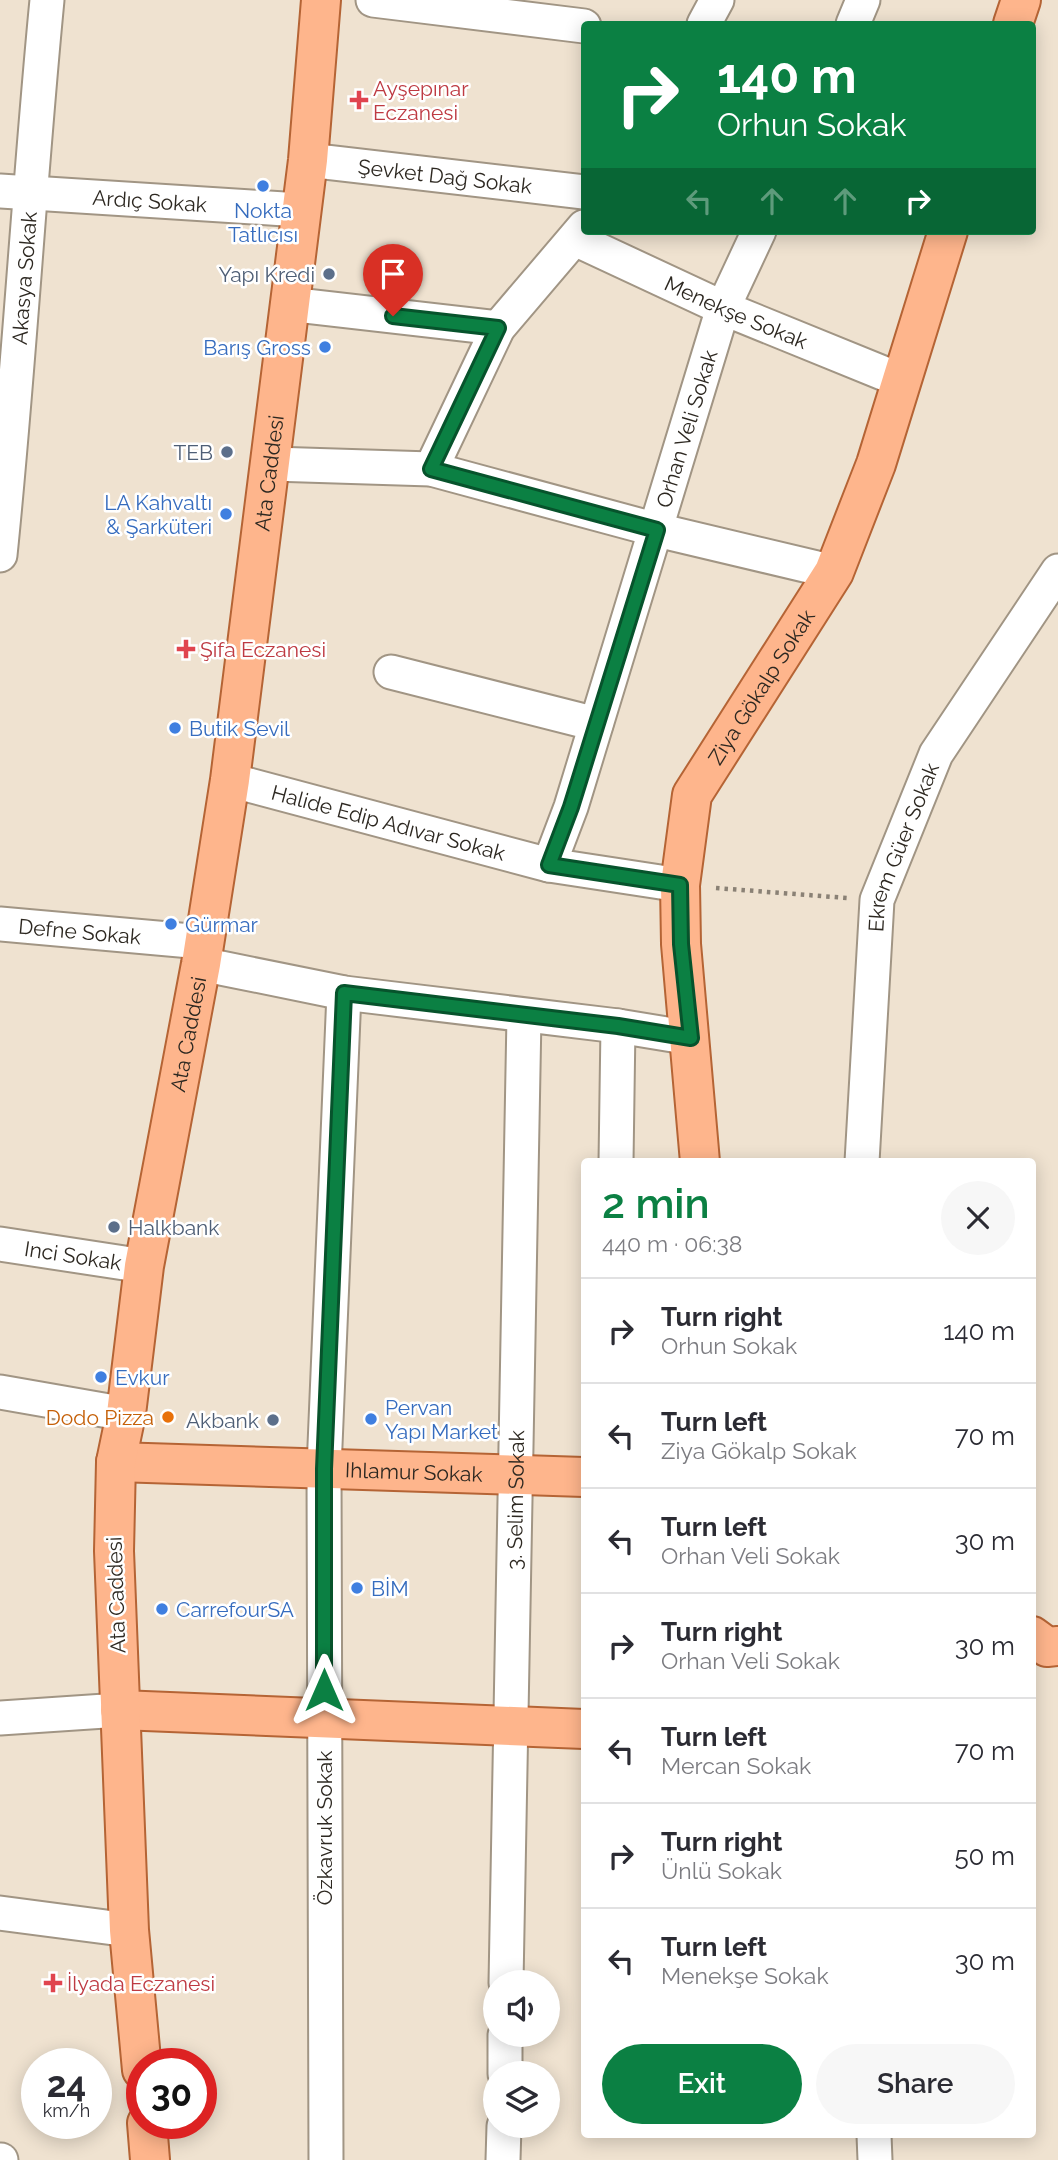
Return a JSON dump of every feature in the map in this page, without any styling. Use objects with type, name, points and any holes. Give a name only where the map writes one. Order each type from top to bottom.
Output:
[{"type":"main road","name":"Ata Caddesi","points":[[140,2048],[129,1930],[120,1710],[114,1551],[116,1462],[126,1414],[144,1266],[230,780],[272,464],[288,304],[308,160],[321,0]]},
{"type":"main road","points":[[1014,21],[1021,0]]},
{"type":"main road","name":"Ziya Gökalp Sokak","points":[[700,1158],[681,944],[680,885],[692,795],[834,572],[876,464],[946,235]]},
{"type":"main road","name":"Ihlamur Sokak","points":[[116,1462],[581,1477]]},
{"type":"main road","points":[[1036,1639],[1047,1647],[1058,1646]]},
{"type":"main road","points":[[1036,1671],[1058,1664]]},
{"type":"main road","points":[[120,1710],[581,1729]]},
{"type":"main road","points":[[148,2139],[150,2160]]},
{"type":"street","name":"Akasya Sokak","points":[[0,555],[15,404],[14,191],[47,0]]},
{"type":"street","points":[[373,0],[581,26]]},
{"type":"street","points":[[706,21],[717,0]]},
{"type":"street","points":[[854,21],[863,0]]},
{"type":"street","name":"Şevket Dağ Sokak","points":[[308,160],[581,192]]},
{"type":"street","name":"Ardıç Sokak","points":[[14,191],[300,210]]},
{"type":"street","points":[[431,469],[498,328],[580,233]]},
{"type":"street","name":"Menekşe Sokak","points":[[584,235],[723,308],[900,380]]},
{"type":"street","name":"Orhan Veli Sokak","points":[[549,865],[657,530],[723,308],[757,235]]},
{"type":"street","points":[[288,304],[498,328]]},
{"type":"street","points":[[272,464],[431,469],[657,530],[834,572]]},
{"type":"street","name":"Ekrem Güer Sokak","points":[[862,1158],[877,900],[936,754],[1058,571]]},
{"type":"street","points":[[391,672],[596,723]]},
{"type":"street","name":"Halide Edip Adıvar Sokak","points":[[230,780],[549,865]]},
{"type":"street","points":[[549,865],[680,885]]},
{"type":"street","name":"Defne Sokak","points":[[0,924],[201,953],[344,993],[618,1026],[691,1038]]},
{"type":"street","name":"Özkavruk Sokak","points":[[326,2160],[324,1469],[344,993]]},
{"type":"street","name":"3. Selim Sokak","points":[[506,1970],[524,1016]]},
{"type":"street","points":[[616,1158],[618,1026]]},
{"type":"street","name":"Inci Sokak","points":[[0,1244],[144,1266]]},
{"type":"street","points":[[0,1392],[126,1414]]},
{"type":"street","points":[[0,1718],[120,1710]]},
{"type":"street","points":[[0,1913],[129,1930]]},
{"type":"street","points":[[503,2160],[504,2138]]},
{"type":"street","points":[[874,2138],[875,2160]]},
{"type":"path","points":[[680,885],[877,900]]},
{"type":"place","name":"Ayşepınar Eczanesi","points":[[359,100]]},
{"type":"place","name":"Nokta Tatlıcısı","points":[[263,186]]},
{"type":"place","name":"Yapı Kredi","points":[[329,274]]},
{"type":"place","name":"Barış Gross","points":[[325,347]]},
{"type":"place","name":"TEB","points":[[227,452]]},
{"type":"place","name":"LA Kahvaltı & Şarküteri","points":[[226,514]]},
{"type":"place","name":"Şifa Eczanesi","points":[[186,649]]},
{"type":"place","name":"Butik Sevil","points":[[175,728]]},
{"type":"place","name":"Gürmar","points":[[171,924]]},
{"type":"place","name":"Halkbank","points":[[114,1227]]},
{"type":"place","name":"Evkur","points":[[101,1377]]},
{"type":"place","name":"Dodo Pizza","points":[[168,1417]]},
{"type":"place","name":"Pervan Yapı Market","points":[[371,1419]]},
{"type":"place","name":"Akbank","points":[[273,1420]]},
{"type":"place","name":"BİM","points":[[357,1588]]},
{"type":"place","name":"CarrefourSA","points":[[162,1609]]},
{"type":"place","name":"İlyada Eczanesi","points":[[53,1983]]},
{"type":"route","points":[[324,1690],[324,1469],[344,993],[618,1026],[691,1038],[681,944],[680,885],[549,865],[571,807],[657,530],[431,469],[498,328],[393,316]]}]
